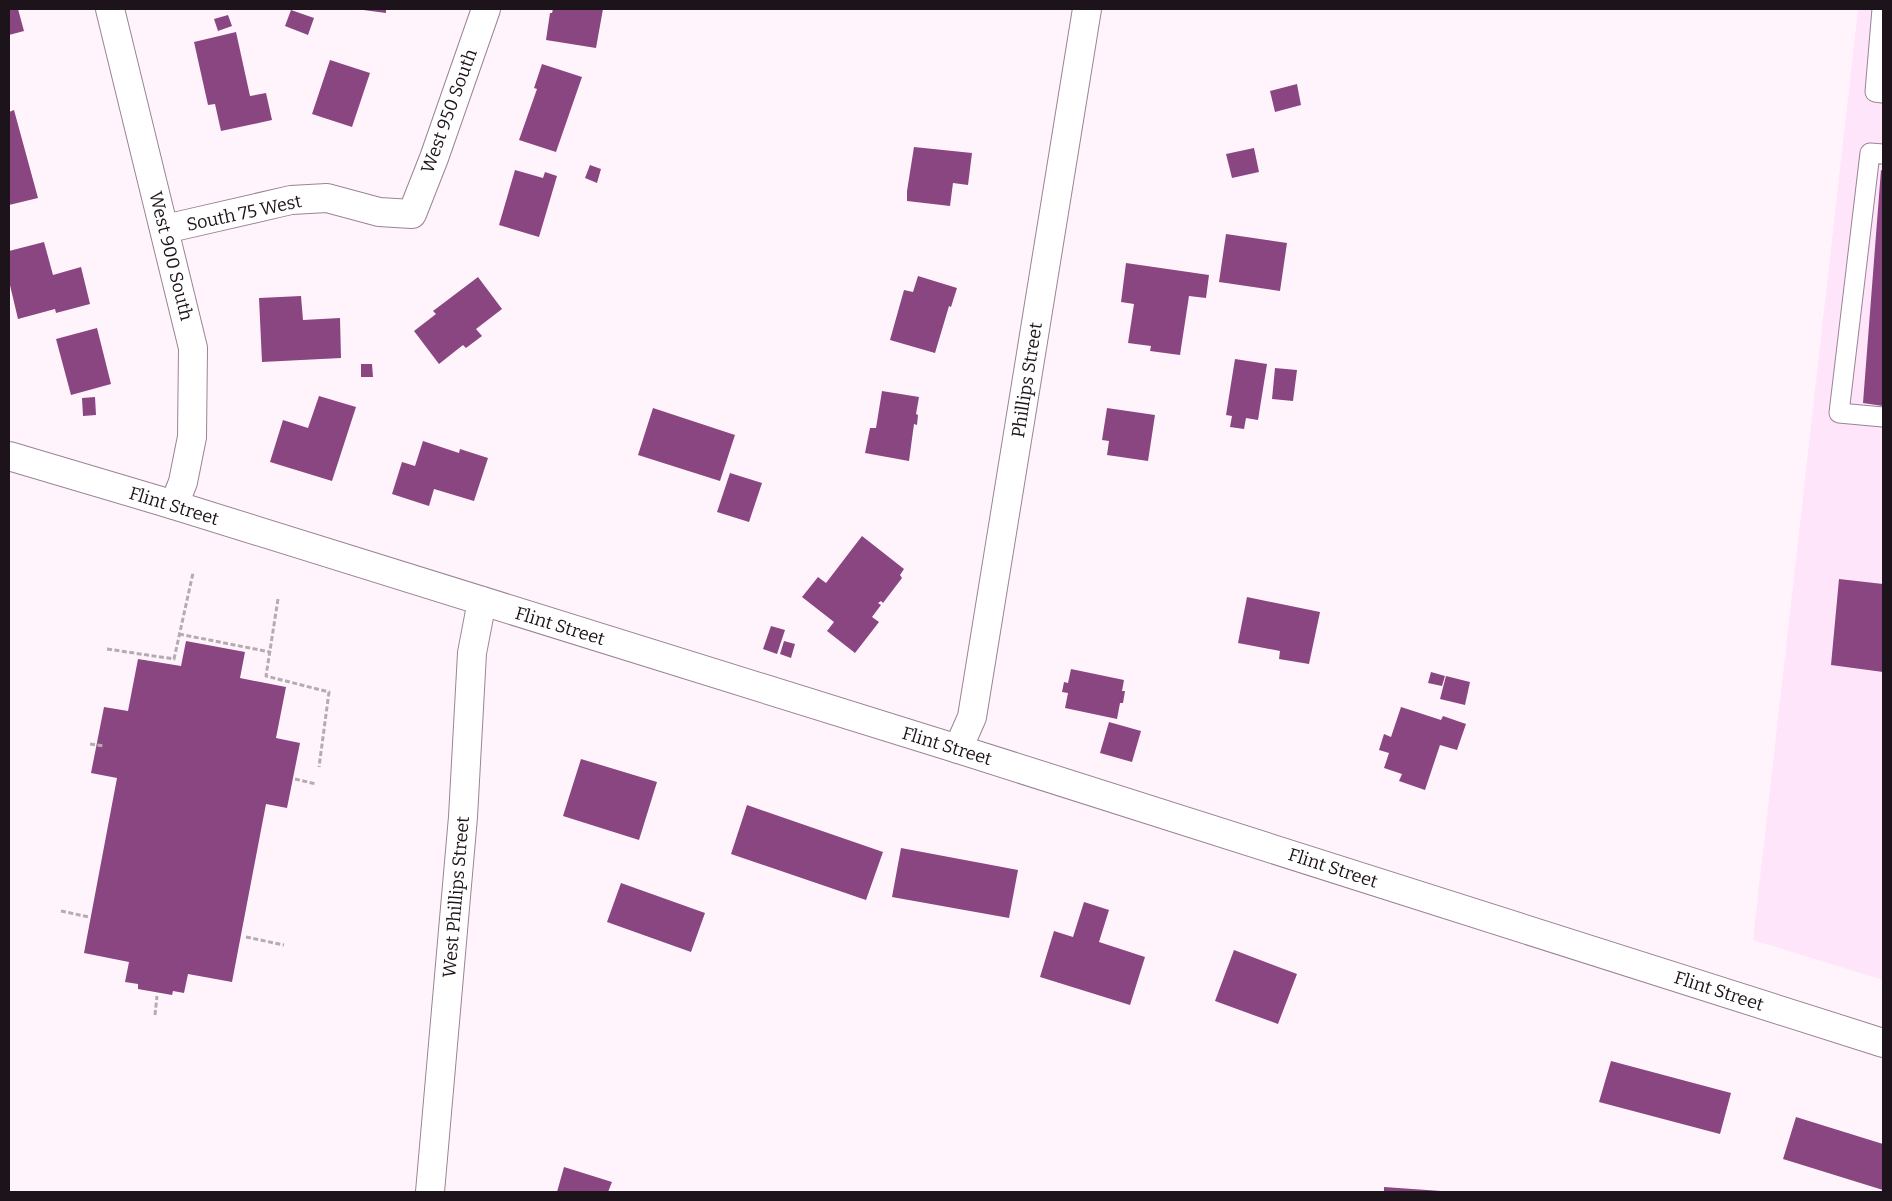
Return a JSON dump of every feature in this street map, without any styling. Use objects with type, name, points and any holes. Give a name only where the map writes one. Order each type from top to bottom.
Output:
[{"type":"street","name":"West 900 South","points":[[110,9],[193,348],[192,437],[183,482],[174,505]]},
{"type":"street","name":"West 950 South","points":[[412,214],[486,9]]},
{"type":"street","name":"Phillips Street","points":[[958,749],[972,718],[1087,9]]},
{"type":"street","name":"South 75 West","points":[[165,230],[291,200],[327,198],[378,212],[412,214]]},
{"type":"street","name":"Flint Street","points":[[9,456],[174,505],[958,749],[1883,1043]]},
{"type":"street","name":"West Phillips Street","points":[[430,1192],[463,817],[472,652],[482,601]]},
{"type":"lane","points":[[1882,9],[1875,92],[1883,93]]},
{"type":"lane","points":[[1883,154],[1870,153],[1839,413],[1883,417]]},
{"type":"path","points":[[107,649],[174,659],[193,572]]},
{"type":"path","points":[[278,599],[266,676],[329,692],[319,767]]},
{"type":"path","points":[[179,634],[270,652]]},
{"type":"path","points":[[90,744],[104,746]]},
{"type":"path","points":[[295,779],[316,784]]},
{"type":"path","points":[[61,911],[89,917]]},
{"type":"path","points":[[246,937],[284,945]]},
{"type":"path","points":[[155,1015],[157,996]]},
{"type":"shaded area","points":[[1858,9],[1883,9],[1883,980],[1753,940]]},
{"type":"building","points":[[9,9],[18,9],[24,31],[9,35]]},
{"type":"building","points":[[356,9],[386,9],[386,13]]},
{"type":"building","points":[[553,9],[603,9],[596,48],[546,40],[550,13],[552,13]]},
{"type":"building","points":[[291,10],[314,18],[308,35],[285,26]]},
{"type":"building","points":[[228,15],[232,26],[218,31],[214,19]]},
{"type":"building","points":[[236,32],[250,96],[266,93],[272,120],[221,131],[215,104],[208,105],[194,42]]},
{"type":"building","points":[[330,60],[370,73],[352,127],[312,114]]},
{"type":"building","points":[[542,64],[582,77],[556,152],[519,140],[537,89],[534,88]]},
{"type":"building","points":[[1297,84],[1301,105],[1275,112],[1270,91]]},
{"type":"building","points":[[14,110],[38,198],[9,205],[9,112]]},
{"type":"building","points":[[914,147],[972,153],[968,185],[953,183],[950,206],[907,201]]},
{"type":"building","points":[[1254,148],[1259,172],[1232,178],[1226,154]]},
{"type":"building","points":[[590,165],[601,169],[597,183],[585,178]]},
{"type":"building","points":[[515,170],[543,178],[545,172],[557,176],[539,237],[499,225]]},
{"type":"building","points":[[1881,170],[1883,171],[1883,406],[1863,403]]},
{"type":"building","points":[[1226,234],[1287,243],[1280,291],[1219,282]]},
{"type":"building","points":[[44,242],[53,275],[81,267],[90,304],[56,313],[55,309],[18,319],[9,281],[9,251]]},
{"type":"building","points":[[1126,263],[1209,275],[1206,298],[1189,296],[1180,355],[1150,351],[1151,346],[1128,343],[1134,304],[1121,302]]},
{"type":"building","points":[[918,276],[957,288],[951,307],[949,306],[935,353],[890,340],[904,290],[913,292]]},
{"type":"building","points":[[478,277],[502,309],[476,329],[482,336],[466,348],[463,345],[439,364],[414,331],[436,314],[433,311]]},
{"type":"building","points":[[301,296],[303,320],[340,318],[341,358],[262,362],[259,298]]},
{"type":"building","points":[[97,328],[111,384],[71,395],[56,339]]},
{"type":"building","points":[[1235,359],[1267,364],[1258,420],[1246,418],[1244,429],[1230,427],[1232,416],[1226,415]]},
{"type":"building","points":[[361,364],[372,364],[373,377],[361,377]]},
{"type":"building","points":[[1275,368],[1297,370],[1293,401],[1272,399]]},
{"type":"building","points":[[882,391],[919,397],[916,414],[918,415],[917,425],[914,424],[909,461],[865,453],[870,428],[876,428]]},
{"type":"building","points":[[319,396],[356,407],[332,481],[270,462],[283,420],[308,428]]},
{"type":"building","points":[[95,397],[96,415],[83,416],[82,398]]},
{"type":"building","points":[[653,408],[735,435],[720,481],[638,455]]},
{"type":"building","points":[[1107,408],[1155,415],[1148,461],[1107,455],[1109,441],[1102,440]]},
{"type":"building","points":[[423,441],[459,453],[460,449],[488,458],[474,501],[434,489],[429,506],[392,494],[402,462],[415,466]]},
{"type":"building","points":[[730,473],[762,483],[749,522],[717,512]]},
{"type":"building","points":[[862,536],[904,569],[900,575],[902,578],[883,603],[881,601],[878,603],[881,605],[872,617],[879,622],[855,653],[827,631],[834,622],[802,597],[818,577],[826,583]]},
{"type":"building","points":[[1839,579],[1883,584],[1883,672],[1831,665]]},
{"type":"building","points":[[1247,597],[1320,612],[1309,664],[1279,659],[1280,651],[1238,643]]},
{"type":"building","points":[[771,626],[785,630],[777,654],[763,649]]},
{"type":"building","points":[[186,641],[245,652],[240,678],[286,687],[276,738],[300,743],[287,808],[266,804],[232,982],[188,974],[184,993],[173,991],[172,995],[138,989],[138,984],[125,982],[129,962],[84,953],[117,778],[91,773],[104,707],[128,711],[138,659],[181,666]]},
{"type":"building","points":[[784,641],[795,644],[791,658],[780,654]]},
{"type":"building","points":[[1071,669],[1124,680],[1122,691],[1125,691],[1123,703],[1120,703],[1117,719],[1065,708],[1068,693],[1062,692],[1064,682],[1068,683]]},
{"type":"building","points":[[1431,672],[1445,676],[1442,686],[1428,683]]},
{"type":"building","points":[[1446,676],[1470,682],[1465,705],[1440,699]]},
{"type":"building","points":[[1401,707],[1441,720],[1443,716],[1466,724],[1457,750],[1440,745],[1425,790],[1399,781],[1402,774],[1384,768],[1389,753],[1379,750],[1384,734],[1391,737]]},
{"type":"building","points":[[1109,722],[1141,731],[1132,762],[1100,753]]},
{"type":"building","points":[[581,759],[657,782],[639,840],[563,816]]},
{"type":"building","points":[[747,805],[883,852],[866,900],[731,854]]},
{"type":"building","points":[[901,848],[1018,870],[1009,918],[892,897]]},
{"type":"building","points":[[621,883],[705,913],[691,952],[607,922]]},
{"type":"building","points":[[1084,902],[1109,910],[1099,942],[1145,957],[1130,1005],[1040,977],[1054,931],[1073,937]]},
{"type":"building","points":[[1234,950],[1297,974],[1278,1024],[1215,1001]]},
{"type":"building","points":[[1611,1061],[1731,1093],[1720,1134],[1599,1102]]},
{"type":"building","points":[[1796,1117],[1883,1144],[1883,1190],[1783,1159]]},
{"type":"building","points":[[564,1167],[612,1182],[608,1192],[557,1192]]},
{"type":"building","points":[[1384,1187],[1441,1191],[1441,1192],[1384,1192]]}]
